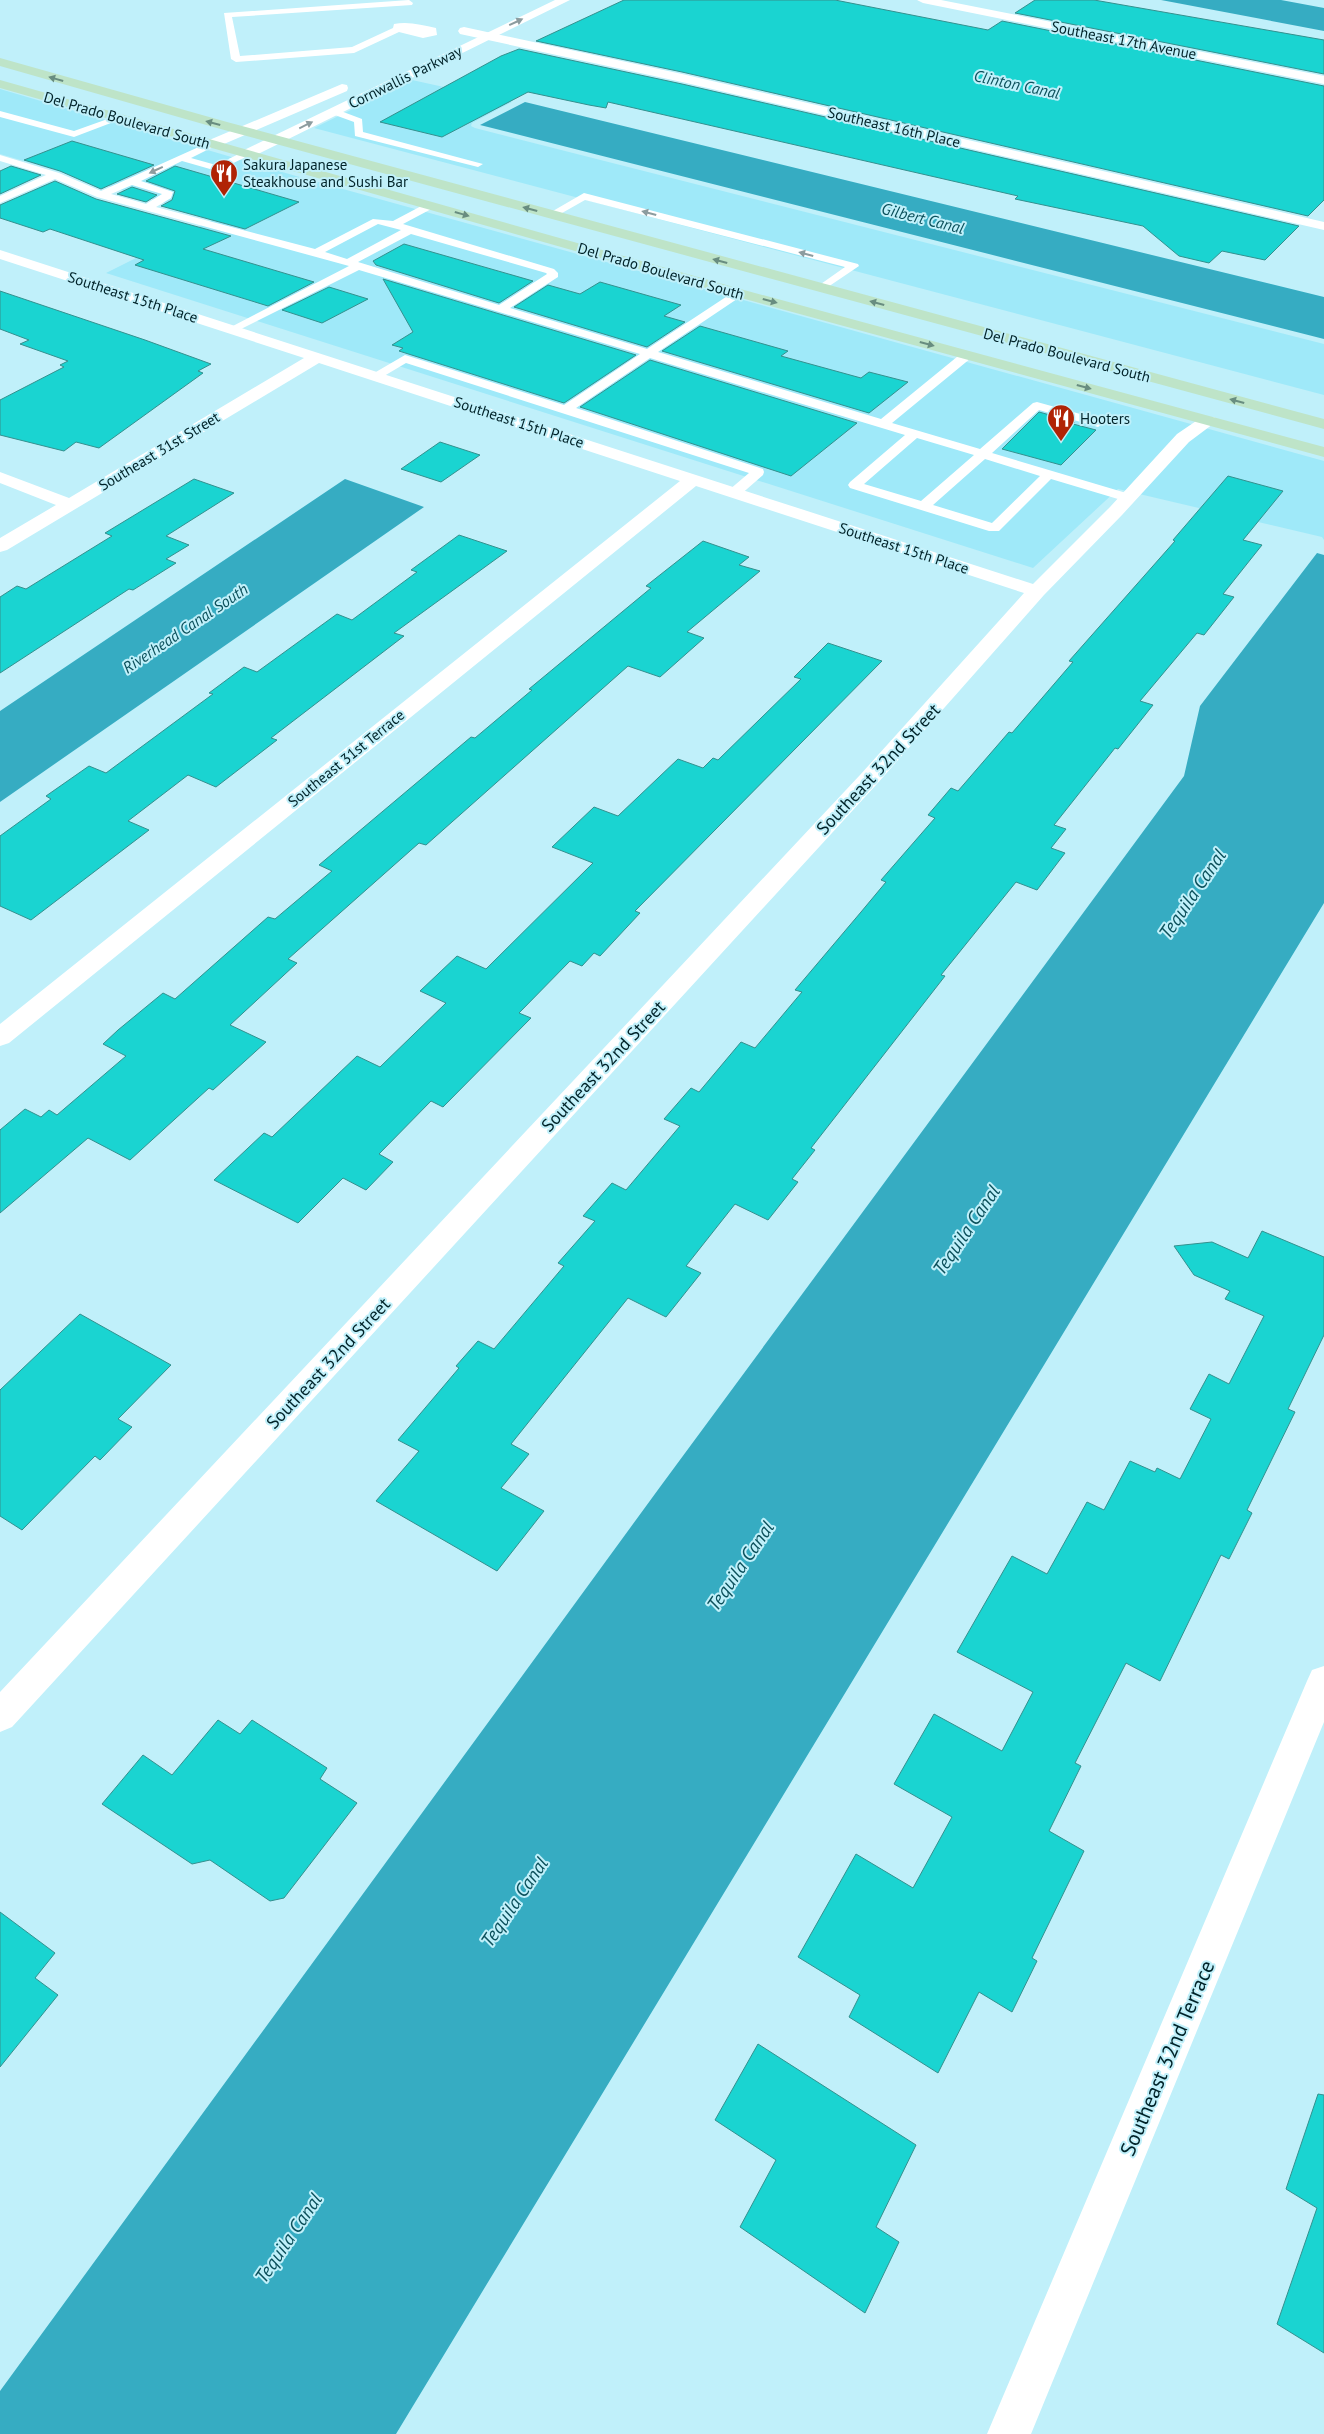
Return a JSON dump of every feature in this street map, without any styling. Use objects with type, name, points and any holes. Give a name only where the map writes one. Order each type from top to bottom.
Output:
[{"type":"main road","name":"Del Prado Boulevard South","points":[[0,62],[243,131],[1324,424]]},
{"type":"main road","name":"Del Prado Boulevard South","points":[[0,84],[739,293],[1324,452]]},
{"type":"main road","points":[[1208,420],[1300,418]]},
{"type":"street","name":"Cornwallis Parkway","points":[[246,154],[564,0]]},
{"type":"street","name":"Southeast 17th Avenue","points":[[923,0],[1324,80]]},
{"type":"street","name":"Cornwallis Parkway","points":[[441,38],[482,22]]},
{"type":"street","name":"Southeast 16th Place","points":[[464,30],[1324,226]]},
{"type":"street","name":"Cornwallis Parkway","points":[[212,144],[353,83]]},
{"type":"street","name":"Southeast 15th Place","points":[[0,254],[1037,591]]},
{"type":"street","name":"Southeast 31st Street","points":[[0,546],[318,357]]},
{"type":"street","name":"Southeast 32nd Street","points":[[0,1716],[861,788],[1037,591],[1128,498],[1183,438],[1208,420]]},
{"type":"street","points":[[0,477],[69,504]]},
{"type":"street","name":"Southeast 31st Terrace","points":[[0,1037],[692,480]]},
{"type":"street","name":"Southeast 32nd Terrace","points":[[1009,2434],[1324,1681]]},
{"type":"lane","points":[[398,28],[404,20],[410,2],[227,15],[236,59],[354,50],[398,28],[410,25],[433,30],[441,38]]},
{"type":"lane","points":[[335,112],[359,121],[358,134],[478,164]]},
{"type":"lane","points":[[0,114],[74,134],[120,118]]},
{"type":"lane","points":[[101,195],[212,144]]},
{"type":"lane","points":[[182,158],[217,168],[246,154]]},
{"type":"lane","points":[[0,158],[56,175],[101,195],[316,254],[1128,498]]},
{"type":"lane","points":[[0,200],[56,175]]},
{"type":"lane","points":[[131,181],[168,192],[167,196],[147,208]]},
{"type":"lane","points":[[551,215],[584,196],[854,266],[822,288]]},
{"type":"lane","points":[[394,225],[431,205]]},
{"type":"lane","points":[[316,254],[377,221],[550,271],[554,275],[500,309]]},
{"type":"lane","points":[[233,330],[353,265],[410,230]]},
{"type":"lane","points":[[566,409],[739,293]]},
{"type":"lane","points":[[883,424],[966,355]]},
{"type":"lane","points":[[375,376],[405,360],[566,409],[758,472],[734,493]]},
{"type":"lane","points":[[924,506],[1037,406],[1098,422]]},
{"type":"lane","points":[[914,434],[855,485],[994,528],[1049,474]]},
{"type":"shaded area","points":[[412,80],[512,102],[472,123],[471,126],[475,128],[1324,344],[1324,395],[314,128]]},
{"type":"shaded area","points":[[0,89],[296,176],[1324,461],[1324,540],[1322,537],[1118,489],[1033,568],[106,273],[216,218],[0,154]]},
{"type":"water","points":[[1161,0],[1281,0],[1324,8],[1324,31]]},
{"type":"water","name":"Gilbert Canal","points":[[525,102],[1324,297],[1324,339],[480,125]]},
{"type":"water","name":"Riverhead Canal South","points":[[345,479],[424,507],[0,802],[0,711]]},
{"type":"water","name":"Tequila Canal","points":[[1317,553],[1324,555],[1324,903],[396,2434],[0,2434],[0,2391],[660,1487],[1184,776],[1200,706]]},
{"type":"building","points":[[624,0],[835,0],[988,30],[1002,21],[1324,86],[1324,200],[1308,216],[682,72],[536,41]]},
{"type":"building","points":[[1035,0],[1094,0],[1324,40],[1324,74],[1015,13]]},
{"type":"building","points":[[519,49],[682,84],[1299,226],[1265,260],[1222,251],[1209,263],[1179,256],[1143,226],[1015,199],[1018,196],[608,102],[606,108],[528,92],[442,137],[380,122],[501,56]]},
{"type":"building","points":[[72,141],[154,165],[101,189],[60,171],[24,160]]},
{"type":"building","points":[[11,166],[41,175],[0,194],[0,171]]},
{"type":"building","points":[[175,166],[299,202],[245,229],[161,206],[172,200],[175,191],[146,181]]},
{"type":"building","points":[[55,181],[96,199],[231,236],[203,249],[314,282],[268,306],[135,265],[144,260],[50,229],[43,232],[0,218],[0,205]]},
{"type":"building","points":[[132,187],[157,195],[146,202],[117,194]]},
{"type":"building","points":[[404,244],[533,281],[499,303],[376,265],[373,261]]},
{"type":"building","points":[[383,279],[636,355],[564,403],[399,351],[403,348],[392,345],[413,332]]},
{"type":"building","points":[[600,282],[681,305],[664,316],[685,322],[647,347],[514,307],[548,285],[580,294]]},
{"type":"building","points":[[329,287],[368,299],[322,323],[282,310]]},
{"type":"building","points":[[0,291],[211,364],[198,371],[203,373],[99,448],[76,442],[64,451],[0,435],[0,400],[64,367],[60,365],[68,361],[20,344],[29,340],[0,329]]},
{"type":"building","points":[[700,326],[788,351],[781,356],[861,378],[869,372],[908,382],[869,413],[662,351]]},
{"type":"building","points":[[650,360],[857,423],[791,476],[580,407]]},
{"type":"building","points":[[1039,412],[1096,430],[1061,465],[1002,449]]},
{"type":"building","points":[[440,442],[480,455],[441,482],[401,469]]},
{"type":"building","points":[[1228,476],[1283,491],[1243,540],[1262,545],[1223,594],[1234,597],[1204,635],[1197,633],[1140,701],[1153,705],[1118,749],[1115,748],[1054,825],[1066,829],[1051,848],[1065,853],[1037,890],[1016,882],[941,975],[945,976],[811,1148],[815,1150],[792,1179],[798,1182],[768,1220],[735,1204],[686,1266],[701,1273],[666,1317],[628,1298],[511,1444],[529,1454],[501,1488],[544,1511],[497,1571],[376,1501],[419,1451],[398,1440],[459,1368],[456,1366],[478,1341],[494,1349],[564,1266],[558,1263],[595,1221],[583,1216],[612,1183],[626,1190],[680,1126],[664,1119],[691,1088],[699,1092],[741,1042],[755,1048],[802,992],[795,990],[886,882],[881,880],[935,818],[928,815],[951,788],[958,791],[1009,732],[1012,733],[1073,662],[1069,661],[1175,541],[1173,540]]},
{"type":"building","points":[[194,479],[234,493],[166,536],[189,545],[166,559],[176,563],[133,590],[129,589],[0,673],[0,597],[17,586],[26,589],[112,536],[105,533]]},
{"type":"building","points":[[459,535],[507,551],[394,633],[404,636],[271,738],[277,740],[216,787],[188,775],[128,821],[149,830],[31,920],[0,906],[0,836],[51,799],[46,796],[89,766],[106,773],[213,694],[209,693],[244,667],[257,672],[337,614],[352,620],[417,572],[411,570]]},
{"type":"building","points":[[703,541],[749,557],[739,565],[760,571],[687,632],[704,638],[660,677],[628,666],[426,845],[419,843],[288,959],[297,963],[230,1025],[266,1042],[213,1090],[209,1088],[130,1160],[88,1138],[0,1213],[0,1130],[25,1109],[41,1117],[49,1110],[57,1115],[126,1056],[103,1044],[118,1030],[163,993],[175,999],[268,917],[275,919],[332,871],[319,865],[471,737],[475,738],[532,690],[529,689],[651,588],[646,586]]},
{"type":"building","points":[[828,643],[882,661],[635,911],[640,913],[600,956],[594,953],[582,966],[570,961],[519,1013],[531,1018],[443,1107],[431,1101],[379,1154],[393,1162],[366,1190],[343,1178],[298,1223],[214,1180],[264,1133],[272,1137],[357,1056],[380,1067],[446,1003],[420,991],[457,956],[486,969],[593,863],[552,847],[594,807],[618,816],[678,759],[703,768],[713,758],[718,760],[801,679],[794,677]]},
{"type":"building","points":[[1262,1231],[1324,1257],[1324,1335],[1288,1409],[1295,1412],[1247,1510],[1252,1513],[1229,1559],[1221,1555],[1160,1681],[1126,1663],[1075,1763],[1081,1766],[1049,1831],[1084,1851],[1032,1958],[1037,1961],[1012,2012],[979,1992],[938,2073],[849,2017],[860,1995],[798,1957],[856,1854],[913,1888],[952,1817],[894,1784],[934,1714],[1002,1751],[1033,1692],[957,1652],[1012,1556],[1047,1574],[1087,1502],[1104,1510],[1130,1461],[1155,1472],[1157,1468],[1180,1479],[1211,1419],[1190,1409],[1209,1374],[1229,1384],[1264,1316],[1225,1299],[1230,1291],[1194,1275],[1174,1246],[1212,1242],[1248,1258]]},
{"type":"building","points":[[80,1314],[171,1365],[118,1419],[132,1427],[100,1460],[95,1456],[22,1530],[0,1516],[0,1390]]},
{"type":"building","points":[[218,1720],[240,1734],[252,1720],[327,1768],[320,1779],[357,1803],[284,1898],[270,1901],[210,1860],[192,1864],[102,1804],[143,1755],[172,1775]]},
{"type":"building","points":[[0,1912],[55,1953],[35,1978],[58,1995],[0,2067]]},
{"type":"building","points":[[758,2044],[916,2145],[876,2227],[899,2242],[865,2313],[740,2227],[776,2160],[715,2120]]},
{"type":"building","points":[[1318,2094],[1324,2095],[1324,2353],[1277,2324],[1317,2208],[1286,2189]]},
{"type":"place","name":"Sakura Japanese Steakhouse and Sushi Bar","points":[[224,197]]},
{"type":"place","name":"Hooters","points":[[1061,442]]},
{"type":"water label","name":"Clinton Canal","points":[[1017,84]]}]
